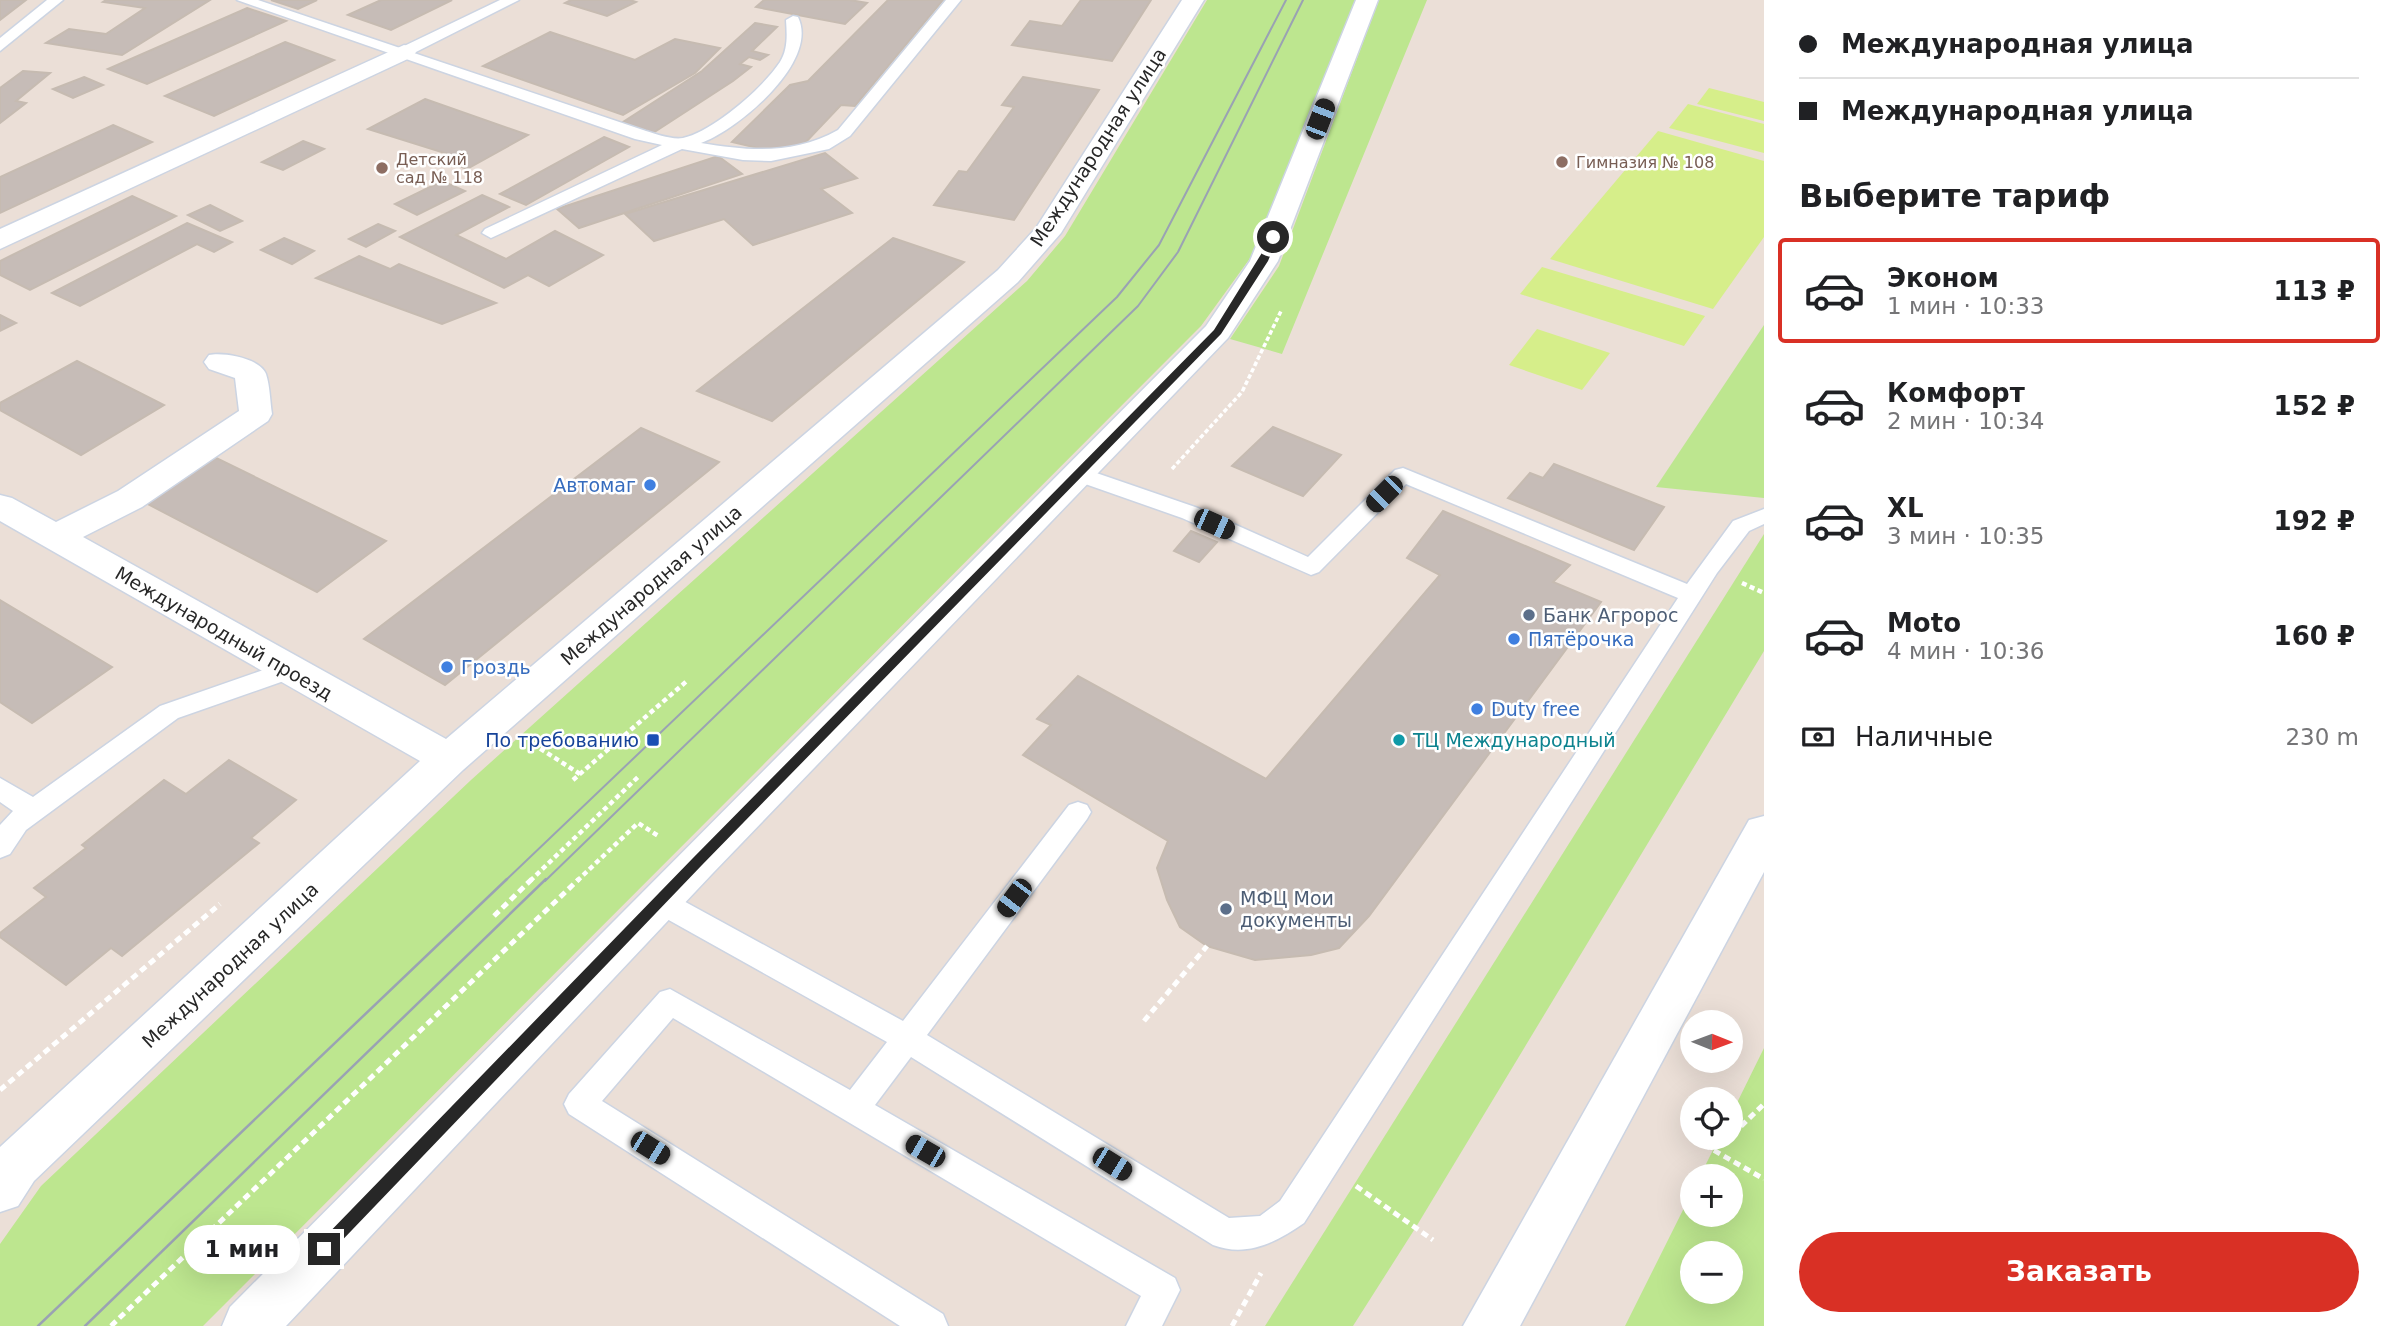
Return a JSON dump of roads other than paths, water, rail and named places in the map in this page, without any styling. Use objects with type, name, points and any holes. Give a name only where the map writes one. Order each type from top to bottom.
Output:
[{"type":"street","name":"Международная улица","points":[[0,1189],[16,1166],[449,759],[1008,276],[1047,233],[1193,0]]},
{"type":"street","points":[[249,1326],[659,901],[1217,332],[1264,261],[1367,0]]},
{"type":"street","points":[[0,240],[404,52]]},
{"type":"street","points":[[55,537],[130,499],[256,414],[250,373],[220,362]]},
{"type":"street","name":"Международный проезд","points":[[0,506],[449,759]]},
{"type":"street","points":[[1490,1326],[1586,1158],[1764,832]]},
{"type":"lane","points":[[0,46],[57,0]]},
{"type":"lane","points":[[244,0],[404,52],[641,135],[743,155],[771,156],[823,145],[844,133],[954,0]]},
{"type":"lane","points":[[404,52],[512,0]]},
{"type":"lane","points":[[491,233],[661,151],[685,145],[715,132],[768,85],[788,62],[795,41],[793,20]]},
{"type":"lane","points":[[1079,474],[1190,513],[1311,567],[1403,475],[1693,595]]},
{"type":"lane","points":[[659,901],[908,1039],[1226,1234],[1266,1231],[1292,1212],[1709,568],[1741,526],[1764,516]]},
{"type":"lane","points":[[0,847],[16,823],[169,712],[289,670]]},
{"type":"lane","points":[[0,788],[33,811]]},
{"type":"lane","points":[[854,1109],[1079,812]]},
{"type":"lane","points":[[931,1326],[580,1104],[670,1001],[1163,1290],[1143,1326]]},
{"type":"tram line","points":[[505,881],[1117,297],[1159,245],[1286,0]]},
{"type":"tram line","points":[[545,881],[1138,306],[1178,252],[1303,0]]},
{"type":"tram line","points":[[38,1326],[507,879]]},
{"type":"tram line","points":[[85,1326],[546,879]]},
{"type":"place","name":"Гимназия № 108","points":[[1562,162]]},
{"type":"place","name":"Детский сад № 118","points":[[382,168]]},
{"type":"place","name":"Автомаг","points":[[650,485]]},
{"type":"place","name":"Банк Агророс","points":[[1529,615]]},
{"type":"place","name":"Пятёрочка","points":[[1514,639]]},
{"type":"place","name":"Гроздь","points":[[447,667]]},
{"type":"place","name":"Duty free","points":[[1477,709]]},
{"type":"place","name":"По требованию","points":[[653,740]]},
{"type":"place","name":"ТЦ Международный","points":[[1399,740]]},
{"type":"place","name":"МФЦ Мои документы","points":[[1226,909]]}]
